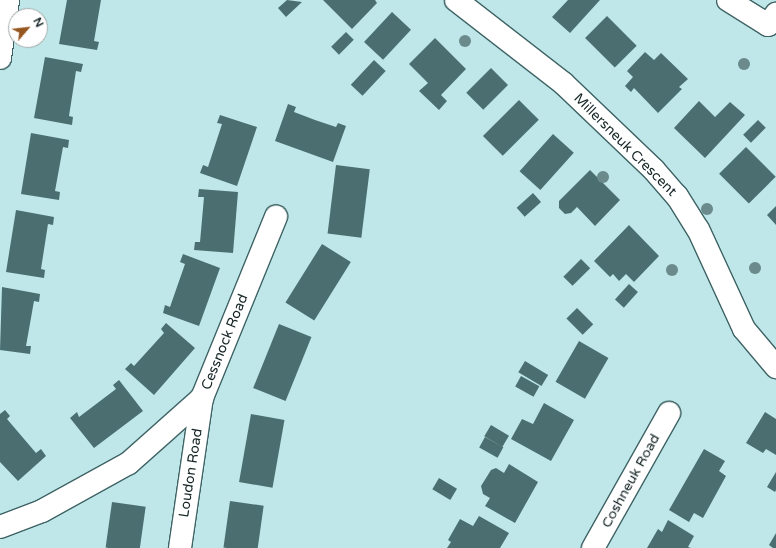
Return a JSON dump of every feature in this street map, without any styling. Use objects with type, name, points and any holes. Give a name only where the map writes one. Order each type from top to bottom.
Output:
[{"type":"street","points":[[0,58],[8,0]]},
{"type":"street","name":"Millersneuk Crescent","points":[[456,0],[563,83],[654,170],[677,196],[698,229],[744,329],[776,367]]},
{"type":"street","points":[[728,0],[768,25],[776,14]]},
{"type":"street","name":"Cessnock Road","points":[[0,527],[42,511],[129,463],[202,398],[276,217]]},
{"type":"street","name":"Loudon Road","points":[[180,548],[202,398]]},
{"type":"street","name":"Coshneuk Road","points":[[593,548],[669,413]]},
{"type":"building","points":[[67,0],[101,0],[94,41],[99,42],[97,50],[59,44]]},
{"type":"building","points":[[287,0],[302,2],[286,17],[278,8]]},
{"type":"building","points":[[323,0],[375,0],[377,3],[352,29]]},
{"type":"building","points":[[568,0],[600,0],[570,33],[552,17]]},
{"type":"building","points":[[392,12],[411,30],[383,60],[364,42]]},
{"type":"building","points":[[607,16],[637,46],[615,68],[585,38]]},
{"type":"building","points":[[346,32],[354,40],[339,55],[331,47]]},
{"type":"building","points":[[435,38],[466,69],[441,95],[447,101],[439,110],[419,91],[428,83],[409,64]]},
{"type":"building","points":[[645,52],[654,60],[661,53],[688,79],[679,87],[682,89],[658,113],[634,88],[631,92],[625,86],[633,77],[627,71]]},
{"type":"building","points":[[45,57],[83,64],[81,72],[76,71],[69,116],[73,117],[72,125],[34,118]]},
{"type":"building","points":[[374,60],[386,71],[363,96],[351,85]]},
{"type":"building","points":[[491,68],[508,85],[483,110],[466,93]]},
{"type":"building","points":[[519,100],[539,120],[503,156],[483,136]]},
{"type":"building","points":[[699,101],[715,117],[730,102],[745,115],[705,158],[674,128]]},
{"type":"building","points":[[288,104],[296,107],[294,112],[315,120],[336,127],[338,123],[346,126],[333,162],[275,141]]},
{"type":"building","points":[[220,115],[257,127],[237,186],[200,173],[203,165],[208,167],[222,124],[217,123]]},
{"type":"building","points":[[758,120],[766,128],[751,143],[743,135]]},
{"type":"building","points":[[31,133],[69,140],[68,148],[63,147],[55,191],[60,192],[59,200],[21,194]]},
{"type":"building","points":[[553,134],[574,153],[540,190],[520,171]]},
{"type":"building","points":[[746,147],[776,177],[749,204],[719,174]]},
{"type":"building","points":[[336,165],[370,169],[361,238],[328,233]]},
{"type":"building","points":[[590,170],[620,200],[595,226],[577,207],[571,213],[565,214],[559,208],[559,201]]},
{"type":"building","points":[[199,189],[238,192],[233,253],[194,250],[195,242],[200,242],[204,197],[198,197]]},
{"type":"building","points":[[533,193],[541,202],[525,217],[517,208]]},
{"type":"building","points":[[776,206],[776,225],[767,215]]},
{"type":"building","points":[[16,210],[54,217],[53,225],[48,224],[41,269],[45,270],[44,278],[6,272]]},
{"type":"building","points":[[629,225],[659,256],[634,282],[626,274],[619,281],[613,274],[610,277],[594,261]]},
{"type":"building","points":[[322,244],[351,262],[314,321],[285,303]]},
{"type":"building","points":[[183,254],[220,268],[199,326],[163,313],[165,305],[170,307],[185,264],[180,262]]},
{"type":"building","points":[[581,259],[590,268],[573,286],[563,277]]},
{"type":"building","points":[[629,284],[638,292],[624,308],[615,300]]},
{"type":"building","points":[[2,287],[40,294],[39,302],[34,301],[26,346],[31,346],[30,354],[0,350]]},
{"type":"building","points":[[577,308],[593,324],[583,335],[566,319]]},
{"type":"building","points":[[166,323],[195,348],[154,395],[125,369],[131,363],[134,366],[164,333],[161,329]]},
{"type":"building","points":[[279,324],[311,337],[286,401],[253,388]]},
{"type":"building","points":[[579,341],[608,358],[585,399],[556,382]]},
{"type":"building","points":[[525,361],[548,375],[541,386],[518,372]]},
{"type":"building","points":[[521,376],[539,386],[534,397],[515,386]]},
{"type":"building","points":[[119,380],[143,411],[94,448],[70,418],[77,412],[79,417],[116,389],[113,385]]},
{"type":"building","points":[[544,403],[574,420],[551,461],[511,439],[522,419],[533,424]]},
{"type":"building","points":[[5,410],[10,416],[7,419],[36,453],[41,449],[46,456],[18,481],[0,462],[0,414]]},
{"type":"building","points":[[765,412],[776,419],[776,455],[766,449],[763,453],[746,443]]},
{"type":"building","points":[[251,414],[284,420],[273,488],[239,482]]},
{"type":"building","points":[[491,425],[509,436],[502,447],[484,436]]},
{"type":"building","points":[[485,437],[503,447],[498,458],[479,447]]},
{"type":"building","points":[[704,449],[725,461],[719,471],[726,476],[703,518],[694,513],[689,522],[669,510]]},
{"type":"building","points":[[509,464],[538,482],[515,523],[485,506],[490,498],[483,494],[481,486],[491,470],[496,468],[504,473]]},
{"type":"building","points":[[776,472],[776,490],[775,492],[767,487]]},
{"type":"building","points":[[439,478],[457,489],[450,500],[432,489]]},
{"type":"building","points":[[230,501],[264,506],[258,548],[223,548]]},
{"type":"building","points":[[112,502],[146,507],[140,548],[106,548]]},
{"type":"building","points":[[479,516],[509,533],[500,548],[447,548],[451,542],[448,540],[460,519],[473,526]]},
{"type":"building","points":[[668,520],[694,536],[688,547],[691,548],[647,548],[658,529],[662,532]]},
{"type":"building","points":[[776,533],[776,548],[773,548],[769,545]]}]
